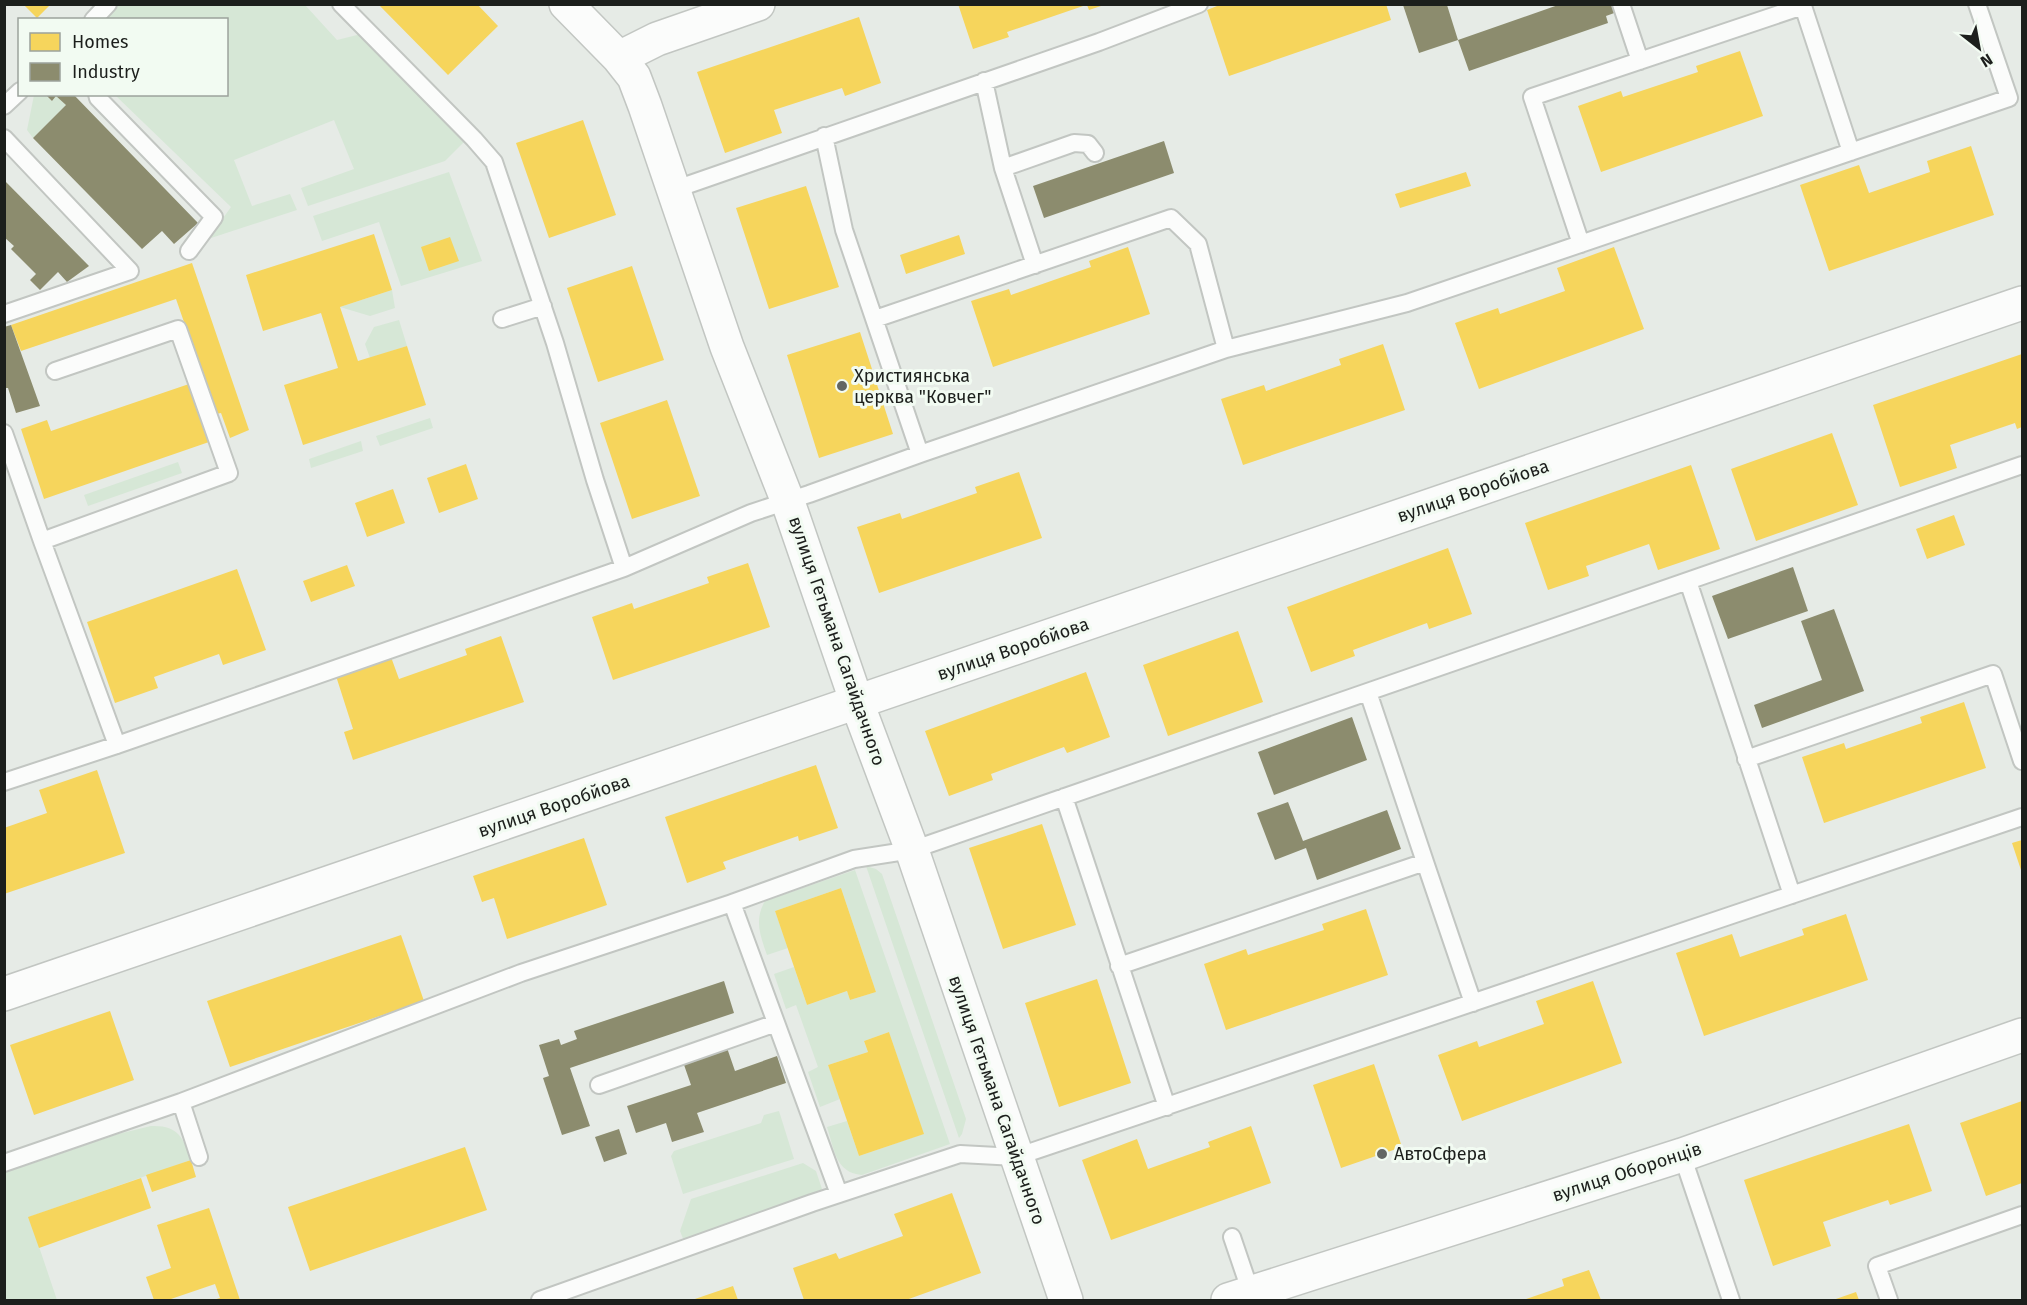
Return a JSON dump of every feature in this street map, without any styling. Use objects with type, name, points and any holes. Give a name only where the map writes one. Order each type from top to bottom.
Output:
[{"type":"street","name":"вулиця Гетьмана Сагайдачного","points":[[566,4],[619,58],[636,82],[727,347],[788,502],[857,703],[912,850],[1066,1300]]},
{"type":"street","points":[[619,58],[657,39],[758,4]]},
{"type":"street","name":"вулиця Воробйова","points":[[4,994],[2022,303]]},
{"type":"street","name":"вулиця Оборонців","points":[[1240,1297],[1682,1155],[2022,1035]]},
{"type":"lane","points":[[95,18],[108,4]]},
{"type":"lane","points":[[341,4],[494,162],[543,306],[624,568]]},
{"type":"lane","points":[[673,190],[1099,42],[1199,4]]},
{"type":"lane","points":[[1621,4],[1640,61]]},
{"type":"lane","points":[[4,782],[117,745],[624,568],[751,513],[1226,349],[1407,303],[2009,98],[1977,4]]},
{"type":"lane","points":[[1581,244],[1532,97],[1803,6],[1851,152]]},
{"type":"lane","points":[[984,81],[1003,168],[1035,265]]},
{"type":"lane","points":[[4,106],[18,93]]},
{"type":"lane","points":[[98,96],[214,217],[189,250]]},
{"type":"lane","points":[[824,136],[844,230],[920,454]]},
{"type":"lane","points":[[4,138],[130,270],[4,314]]},
{"type":"lane","points":[[1003,168],[1074,143],[1088,144],[1095,153]]},
{"type":"lane","points":[[875,319],[1171,218],[1198,244],[1226,349]]},
{"type":"lane","points":[[502,319],[543,306]]},
{"type":"lane","points":[[42,541],[229,473],[178,329],[55,371]]},
{"type":"lane","points":[[4,433],[117,745]]},
{"type":"lane","points":[[4,1163],[181,1102],[522,973],[732,903],[854,859],[912,850],[2022,465]]},
{"type":"lane","points":[[1688,581],[1792,895]]},
{"type":"lane","points":[[1746,759],[1993,674],[2022,761]]},
{"type":"lane","points":[[1368,692],[1473,1003]]},
{"type":"lane","points":[[1064,797],[1167,1107]]},
{"type":"lane","points":[[540,1300],[839,1194],[960,1154],[1016,1157],[2022,817]]},
{"type":"lane","points":[[1119,966],[1425,862]]},
{"type":"lane","points":[[732,903],[839,1194]]},
{"type":"lane","points":[[599,1085],[776,1023]]},
{"type":"lane","points":[[181,1102],[199,1157]]},
{"type":"lane","points":[[1682,1155],[1731,1300]]},
{"type":"lane","points":[[1889,1300],[1876,1266],[2022,1215]]},
{"type":"lane","points":[[1232,1237],[1240,1297]]},
{"type":"green space","points":[[117,5],[305,5],[337,40],[361,34],[465,141],[445,161],[308,206],[301,188],[354,169],[334,120],[234,160],[252,206],[290,194],[297,210],[208,239],[231,207],[116,96],[228,96],[228,18],[104,18]]},
{"type":"green space","points":[[34,96],[46,96],[52,101],[56,96],[66,105],[33,138],[27,130]]},
{"type":"green space","points":[[449,172],[482,261],[401,286],[379,222],[322,241],[313,216]]},
{"type":"green space","points":[[392,290],[395,308],[370,316],[340,307]]},
{"type":"green space","points":[[399,320],[407,346],[370,358],[365,344],[374,327]]},
{"type":"green space","points":[[430,418],[433,428],[380,446],[376,436]]},
{"type":"green space","points":[[361,441],[363,451],[311,468],[309,459]]},
{"type":"green space","points":[[178,462],[182,473],[88,506],[84,495]]},
{"type":"green space","points":[[866,866],[882,874],[966,1119],[959,1138]]},
{"type":"green space","points":[[855,870],[950,1144],[862,1175],[846,1170],[841,1164],[834,1151],[827,1127],[847,1121],[859,1156],[923,1134],[889,1032],[864,1041],[868,1052],[828,1065],[840,1099],[820,1107],[808,1072],[818,1067],[796,1005],[786,1009],[774,974],[794,967],[807,1005],[847,991],[850,1000],[876,992],[841,888],[775,911],[788,948],[767,955],[760,934],[759,921],[765,901]]},
{"type":"green space","points":[[779,1111],[794,1159],[683,1194],[671,1156],[674,1151],[761,1123],[764,1115]]},
{"type":"green space","points":[[151,1126],[168,1128],[178,1134],[191,1160],[29,1217],[57,1300],[5,1300],[4,1173],[118,1134]]},
{"type":"green space","points":[[803,1163],[816,1171],[822,1189],[819,1192],[684,1241],[680,1231],[691,1199]]},
{"type":"building: Homes","points":[[23,4],[51,4],[37,18]]},
{"type":"building: Homes","points":[[378,4],[477,4],[498,26],[448,75]]},
{"type":"building: Homes","points":[[958,4],[1086,5],[1007,32],[1009,37],[973,49]]},
{"type":"building: Homes","points":[[1222,4],[1386,4],[1391,20],[1229,76],[1207,10]]},
{"type":"building: Homes","points":[[1087,5],[1104,5],[1089,10]]},
{"type":"building: Homes","points":[[859,17],[881,83],[845,96],[842,88],[774,110],[782,133],[725,153],[697,72]]},
{"type":"building: Homes","points":[[1740,51],[1763,116],[1601,172],[1578,106],[1621,91],[1623,97],[1698,72],[1696,66]]},
{"type":"building: Homes","points":[[583,120],[616,215],[549,238],[516,143]]},
{"type":"building: Homes","points":[[1971,146],[1994,215],[1829,271],[1800,185],[1859,165],[1869,193],[1930,172],[1927,161]]},
{"type":"building: Homes","points":[[1466,172],[1471,186],[1400,208],[1395,194]]},
{"type":"building: Homes","points":[[806,186],[839,287],[769,309],[736,208]]},
{"type":"building: Homes","points":[[374,234],[392,290],[340,307],[358,361],[407,346],[426,405],[303,445],[284,385],[338,368],[321,313],[263,331],[246,275]]},
{"type":"building: Homes","points":[[959,235],[965,254],[906,274],[900,255]]},
{"type":"building: Homes","points":[[450,237],[459,261],[429,271],[421,247]]},
{"type":"building: Homes","points":[[1128,247],[1150,314],[993,367],[971,301],[1009,289],[1011,295],[1091,267],[1089,261]]},
{"type":"building: Homes","points":[[1614,247],[1644,329],[1479,389],[1455,323],[1498,308],[1500,314],[1565,291],[1557,268]]},
{"type":"building: Homes","points":[[192,263],[249,430],[230,438],[221,413],[216,414],[176,299],[21,351],[11,325]]},
{"type":"building: Homes","points":[[632,266],[664,360],[598,382],[567,288]]},
{"type":"building: Homes","points":[[860,332],[893,434],[819,458],[787,355]]},
{"type":"building: Homes","points":[[1383,344],[1405,410],[1243,465],[1221,399],[1264,385],[1266,391],[1341,365],[1339,359]]},
{"type":"building: Homes","points":[[2022,354],[2022,427],[2017,429],[2015,423],[1950,445],[1957,468],[1900,487],[1873,405]]},
{"type":"building: Homes","points":[[189,384],[209,442],[44,499],[21,429],[47,420],[51,431]]},
{"type":"building: Homes","points":[[667,400],[700,496],[632,519],[600,423]]},
{"type":"building: Homes","points":[[1832,433],[1858,505],[1756,541],[1731,469]]},
{"type":"building: Homes","points":[[466,464],[478,499],[439,513],[427,478]]},
{"type":"building: Homes","points":[[1691,465],[1720,549],[1658,570],[1649,544],[1586,566],[1589,576],[1548,590],[1525,523]]},
{"type":"building: Homes","points":[[1019,472],[1042,538],[879,593],[857,527],[900,513],[902,519],[977,493],[975,487]]},
{"type":"building: Homes","points":[[393,489],[405,523],[367,537],[355,503]]},
{"type":"building: Homes","points":[[1954,515],[1965,545],[1927,559],[1916,529]]},
{"type":"building: Homes","points":[[1448,548],[1472,614],[1429,629],[1427,623],[1353,650],[1355,656],[1311,672],[1287,607]]},
{"type":"building: Homes","points":[[748,563],[770,627],[613,680],[592,617],[632,603],[634,609],[709,583],[707,577]]},
{"type":"building: Homes","points":[[347,565],[355,586],[311,602],[303,581]]},
{"type":"building: Homes","points":[[237,569],[266,650],[223,665],[219,654],[154,677],[158,688],[115,703],[87,622]]},
{"type":"building: Homes","points":[[1238,631],[1263,702],[1168,736],[1143,665]]},
{"type":"building: Homes","points":[[501,636],[524,702],[353,760],[344,732],[353,729],[336,676],[391,657],[399,679],[467,655],[465,649]]},
{"type":"building: Homes","points":[[1086,672],[1110,737],[1067,753],[1064,747],[991,774],[993,780],[949,796],[925,731]]},
{"type":"building: Homes","points":[[1964,702],[1986,768],[1824,823],[1802,757],[1844,743],[1846,749],[1922,723],[1920,717]]},
{"type":"building: Homes","points":[[816,765],[838,828],[799,841],[798,836],[723,862],[726,869],[687,883],[665,817]]},
{"type":"building: Homes","points":[[97,770],[125,853],[4,894],[4,828],[47,813],[39,790]]},
{"type":"building: Homes","points":[[1042,824],[1076,925],[1003,949],[969,848]]},
{"type":"building: Homes","points":[[584,838],[607,905],[507,939],[494,898],[482,902],[473,876]]},
{"type":"building: Homes","points":[[2022,840],[2022,873],[2012,843]]},
{"type":"building: Homes","points":[[841,888],[876,992],[850,1000],[847,991],[807,1005],[775,911]]},
{"type":"building: Homes","points":[[1366,909],[1388,975],[1226,1030],[1204,964],[1246,949],[1248,955],[1324,930],[1322,924]]},
{"type":"building: Homes","points":[[1846,914],[1868,980],[1704,1036],[1676,953],[1732,934],[1740,957],[1804,935],[1802,929]]},
{"type":"building: Homes","points":[[401,935],[424,1001],[230,1067],[207,1001]]},
{"type":"building: Homes","points":[[1097,979],[1131,1083],[1059,1107],[1025,1003]]},
{"type":"building: Homes","points":[[1593,981],[1622,1063],[1462,1121],[1438,1055],[1477,1041],[1479,1047],[1544,1024],[1536,1001]]},
{"type":"building: Homes","points":[[110,1011],[134,1080],[34,1115],[10,1045]]},
{"type":"building: Homes","points":[[889,1032],[924,1134],[859,1156],[828,1065],[868,1052],[864,1041]]},
{"type":"building: Homes","points":[[1374,1064],[1402,1147],[1341,1168],[1313,1085]]},
{"type":"building: Homes","points":[[2022,1101],[2022,1183],[1986,1196],[1960,1123]]},
{"type":"building: Homes","points":[[1909,1124],[1932,1191],[1890,1205],[1888,1200],[1823,1222],[1831,1246],[1773,1266],[1744,1180]]},
{"type":"building: Homes","points":[[1251,1126],[1271,1183],[1111,1240],[1082,1160],[1137,1139],[1148,1169],[1210,1147],[1208,1142]]},
{"type":"building: Homes","points":[[465,1147],[487,1210],[310,1271],[288,1207]]},
{"type":"building: Homes","points":[[191,1160],[196,1177],[152,1192],[146,1175]]},
{"type":"building: Homes","points":[[141,1178],[151,1208],[39,1248],[28,1217]]},
{"type":"building: Homes","points":[[952,1193],[981,1273],[906,1300],[804,1300],[793,1268],[836,1253],[839,1259],[903,1236],[894,1214]]},
{"type":"building: Homes","points":[[209,1208],[240,1300],[213,1300],[220,1298],[215,1284],[168,1300],[154,1300],[146,1277],[171,1268],[157,1225]]},
{"type":"building: Homes","points":[[1589,1270],[1601,1300],[1523,1300],[1564,1286],[1562,1279]]},
{"type":"building: Homes","points":[[733,1286],[738,1300],[692,1300]]},
{"type":"building: Homes","points":[[1856,1292],[1859,1300],[1833,1300]]},
{"type":"building: Industry","points":[[1561,4],[1614,4],[1617,12],[1606,16],[1608,23],[1469,71],[1458,40]]},
{"type":"building: Industry","points":[[1403,5],[1447,5],[1458,40],[1419,53]]},
{"type":"building: Industry","points":[[56,96],[75,96],[198,223],[174,244],[162,231],[142,249],[33,138],[66,105]]},
{"type":"building: Industry","points":[[1164,141],[1174,173],[1044,218],[1033,186]]},
{"type":"building: Industry","points":[[4,180],[89,266],[67,282],[58,272],[40,290],[30,280],[36,274],[11,249],[14,246],[4,237]]},
{"type":"building: Industry","points":[[11,325],[40,406],[16,413],[8,388],[4,388],[4,327]]},
{"type":"building: Industry","points":[[1793,567],[1808,611],[1728,639],[1712,596]]},
{"type":"building: Industry","points":[[1834,609],[1864,691],[1762,728],[1754,705],[1822,680],[1801,621]]},
{"type":"building: Industry","points":[[1352,717],[1367,760],[1274,795],[1258,752]]},
{"type":"building: Industry","points":[[1288,802],[1303,841],[1387,810],[1401,849],[1317,880],[1306,848],[1275,860],[1257,813]]},
{"type":"building: Industry","points":[[724,981],[734,1013],[570,1068],[590,1126],[562,1135],[543,1078],[549,1076],[539,1045],[559,1039],[561,1045],[577,1039],[574,1031]]},
{"type":"building: Industry","points":[[726,1045],[735,1071],[777,1056],[786,1083],[697,1113],[704,1132],[672,1142],[666,1123],[636,1133],[627,1106],[691,1085],[682,1059]]},
{"type":"building: Industry","points":[[619,1129],[627,1154],[604,1162],[595,1137]]},
{"type":"place","name":"Християнська церква \"Ковчег\"","points":[[842,386]]},
{"type":"place","name":"АвтоСфера","points":[[1382,1154]]}]
